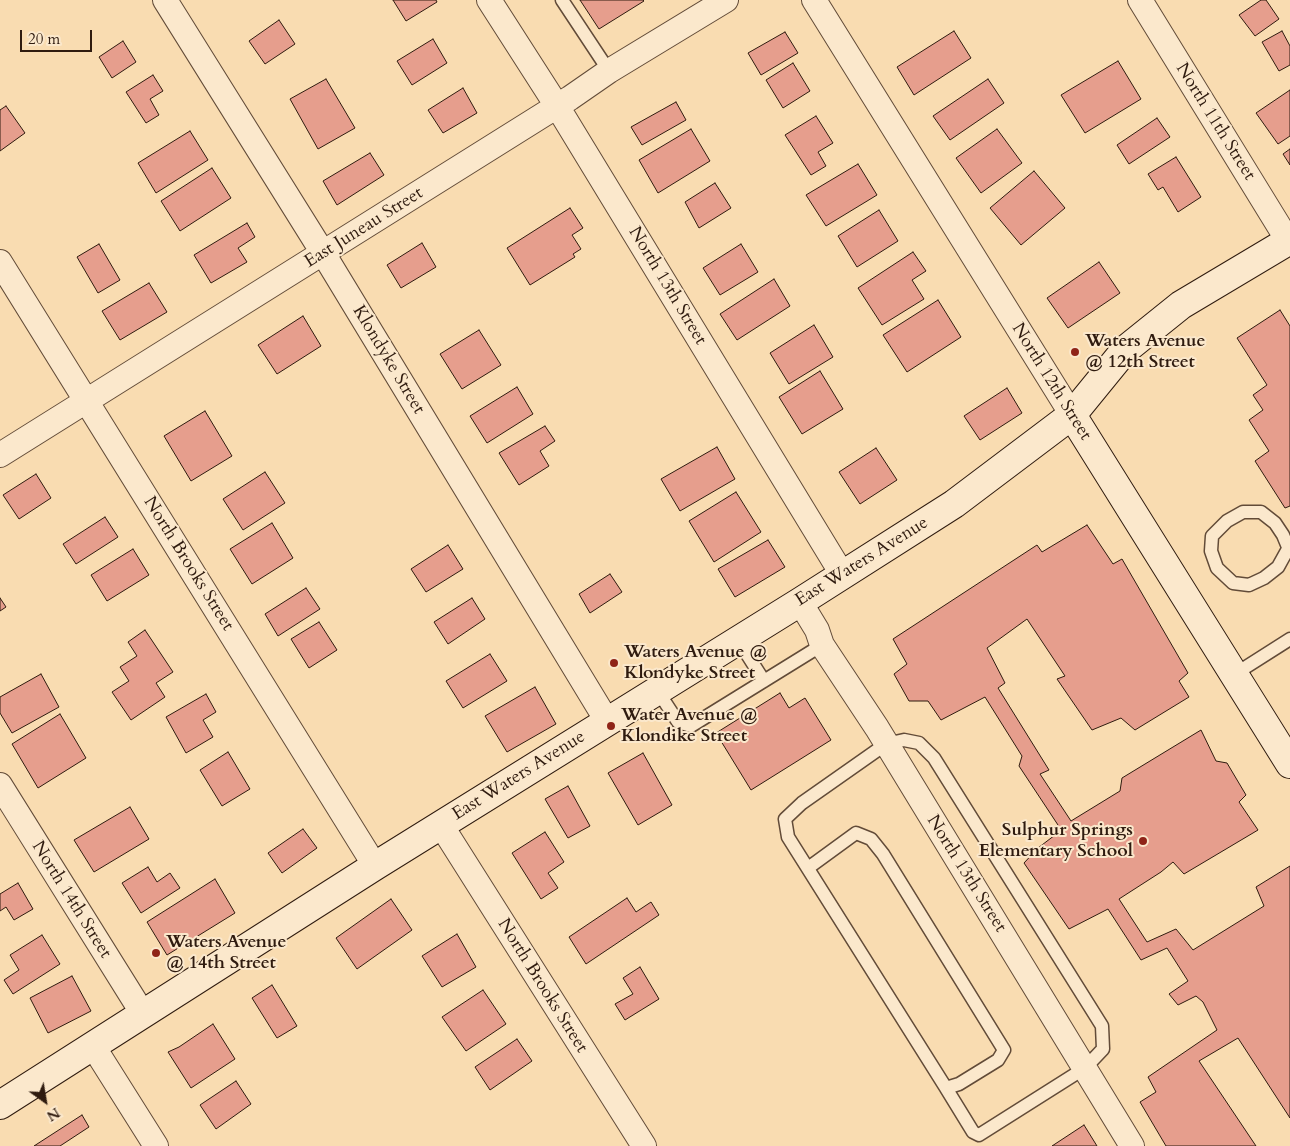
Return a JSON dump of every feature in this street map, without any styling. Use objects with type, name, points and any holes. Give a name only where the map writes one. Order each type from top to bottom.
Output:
[{"type":"street","name":"Klondyke Street","points":[[165,0],[323,253],[607,721]]},
{"type":"street","name":"North 13th Street","points":[[489,0],[557,106],[842,574]]},
{"type":"street","name":"East Juneau Street","points":[[0,454],[88,401],[557,106],[610,70],[726,0]]},
{"type":"street","name":"North 12th Street","points":[[814,0],[1290,764]]},
{"type":"street","name":"North 11th Street","points":[[1140,0],[1289,242]]},
{"type":"street","name":"East Waters Avenue","points":[[0,1105],[375,866],[954,504],[1072,416],[1125,350],[1181,305],[1289,242]]},
{"type":"street","name":"North Brooks Street","points":[[0,262],[375,866]]},
{"type":"street","name":"North 13th Street","points":[[800,602],[817,630],[822,645],[886,744],[1132,1146]]},
{"type":"street","name":"North 14th Street","points":[[0,785],[143,1014]]},
{"type":"street","name":"North Brooks Street","points":[[441,825],[644,1146]]},
{"type":"street","points":[[93,1046],[156,1146]]},
{"type":"lane","points":[[562,0],[610,70]]},
{"type":"lane","points":[[1243,512],[1261,512],[1275,523],[1283,535],[1289,551],[1278,567],[1264,578],[1249,585],[1232,583],[1217,568],[1210,551],[1212,536],[1228,521],[1243,512]]},
{"type":"lane","points":[[1235,674],[1290,639]]},
{"type":"lane","points":[[738,640],[764,681]]},
{"type":"lane","points":[[657,690],[678,722],[690,726],[822,645]]},
{"type":"lane","points":[[904,740],[919,743],[934,758],[1102,1026],[1103,1049],[1085,1068],[979,1135],[973,1132],[788,837],[785,819],[802,803],[886,744],[904,740]]},
{"type":"lane","points":[[808,868],[856,833],[871,839],[883,854],[1004,1050],[998,1060],[959,1084],[946,1088]]},
{"type":"building","points":[[393,0],[436,0],[437,2],[406,21]]},
{"type":"building","points":[[580,0],[643,0],[644,1],[599,29]]},
{"type":"building","points":[[1261,0],[1266,0],[1279,19],[1255,36],[1239,15]]},
{"type":"building","points":[[279,20],[295,44],[265,64],[249,41]]},
{"type":"building","points":[[954,31],[971,58],[914,95],[897,67]]},
{"type":"building","points":[[1282,31],[1290,46],[1290,65],[1279,71],[1262,42]]},
{"type":"building","points":[[785,32],[798,53],[761,75],[748,53]]},
{"type":"building","points":[[433,39],[447,63],[412,85],[397,61]]},
{"type":"building","points":[[123,41],[136,62],[112,78],[99,57]]},
{"type":"building","points":[[1118,61],[1141,99],[1085,133],[1061,95]]},
{"type":"building","points":[[793,63],[810,91],[783,108],[766,80]]},
{"type":"building","points":[[153,75],[163,91],[150,99],[159,115],[146,123],[126,92]]},
{"type":"building","points":[[326,79],[355,128],[318,149],[290,99]]},
{"type":"building","points":[[988,79],[1004,103],[950,140],[933,116]]},
{"type":"building","points":[[463,88],[477,113],[443,133],[428,110]]},
{"type":"building","points":[[1290,90],[1290,136],[1278,144],[1256,113]]},
{"type":"building","points":[[676,102],[686,120],[642,145],[631,127]]},
{"type":"building","points":[[6,106],[25,133],[0,151],[0,110]]},
{"type":"building","points":[[816,116],[833,143],[818,152],[826,166],[811,175],[785,135]]},
{"type":"building","points":[[1157,118],[1170,137],[1129,164],[1117,145]]},
{"type":"building","points":[[691,129],[710,161],[658,193],[639,160]]},
{"type":"building","points":[[997,129],[1022,163],[981,193],[956,158]]},
{"type":"building","points":[[190,131],[208,160],[156,193],[138,163]]},
{"type":"building","points":[[1290,149],[1290,165],[1283,154]]},
{"type":"building","points":[[370,153],[384,175],[337,205],[323,181]]},
{"type":"building","points":[[1176,157],[1201,197],[1178,212],[1163,187],[1158,190],[1148,174]]},
{"type":"building","points":[[858,164],[877,195],[826,226],[806,195]]},
{"type":"building","points":[[212,168],[231,198],[180,231],[161,201]]},
{"type":"building","points":[[1034,171],[1065,208],[1021,245],[990,208]]},
{"type":"building","points":[[715,183],[731,208],[699,228],[685,202]]},
{"type":"building","points":[[570,208],[583,228],[572,235],[581,249],[573,254],[575,257],[530,285],[507,248]]},
{"type":"building","points":[[879,210],[898,241],[857,267],[838,236]]},
{"type":"building","points":[[247,223],[255,237],[238,248],[247,262],[211,283],[194,255]]},
{"type":"building","points":[[422,243],[436,267],[401,288],[387,265]]},
{"type":"building","points":[[99,244],[120,280],[98,293],[77,257]]},
{"type":"building","points":[[741,244],[758,272],[720,295],[703,268]]},
{"type":"building","points":[[913,252],[926,271],[912,280],[924,299],[882,325],[858,288]]},
{"type":"building","points":[[1099,262],[1120,293],[1068,328],[1047,298]]},
{"type":"building","points":[[774,279],[790,306],[737,340],[720,314]]},
{"type":"building","points":[[149,283],[167,312],[120,340],[102,311]]},
{"type":"building","points":[[938,300],[961,337],[907,372],[883,335]]},
{"type":"building","points":[[1280,310],[1290,326],[1290,506],[1285,508],[1255,461],[1269,451],[1249,420],[1263,410],[1253,395],[1267,385],[1237,338]]},
{"type":"building","points":[[303,316],[321,346],[277,374],[258,345]]},
{"type":"building","points":[[814,325],[833,357],[789,384],[770,353]]},
{"type":"building","points":[[479,330],[501,365],[462,389],[440,354]]},
{"type":"building","points":[[820,371],[843,409],[802,434],[779,397]]},
{"type":"building","points":[[517,387],[533,414],[487,443],[470,416]]},
{"type":"building","points":[[1007,388],[1022,413],[980,440],[964,416]]},
{"type":"building","points":[[205,411],[232,456],[191,481],[164,436]]},
{"type":"building","points":[[545,426],[555,441],[540,451],[549,466],[519,485],[499,453]]},
{"type":"building","points":[[717,447],[735,479],[680,511],[661,479]]},
{"type":"building","points":[[876,448],[897,480],[860,504],[839,472]]},
{"type":"building","points":[[265,472],[285,503],[243,530],[223,499]]},
{"type":"building","points":[[36,474],[51,498],[19,519],[3,495]]},
{"type":"building","points":[[736,492],[761,532],[714,562],[689,521]]},
{"type":"building","points":[[105,517],[118,537],[76,564],[63,544]]},
{"type":"building","points":[[272,523],[293,558],[252,584],[230,549]]},
{"type":"building","name":"Sulphur Springs Elementary School","points":[[1087,525],[1113,564],[1122,559],[1188,673],[1179,681],[1189,697],[1135,730],[1121,718],[1092,730],[1057,679],[1065,676],[1027,619],[987,648],[1005,683],[998,688],[1049,770],[1040,774],[1071,821],[1120,791],[1122,778],[1201,730],[1216,761],[1227,763],[1246,795],[1239,802],[1258,830],[1184,874],[1173,862],[1119,899],[1147,942],[1176,929],[1193,950],[1264,906],[1256,887],[1290,866],[1290,1118],[1238,1038],[1199,1061],[1256,1146],[1166,1146],[1140,1102],[1156,1092],[1148,1077],[1217,1030],[1203,1002],[1196,996],[1178,1005],[1169,994],[1188,981],[1167,948],[1141,960],[1108,909],[1069,929],[1024,863],[1038,848],[1055,835],[1058,825],[1019,766],[1022,756],[985,697],[941,720],[928,701],[909,701],[894,674],[907,664],[893,639],[1037,545],[1042,552]]},
{"type":"building","points":[[768,540],[785,567],[735,597],[718,569]]},
{"type":"building","points":[[448,545],[463,569],[426,592],[411,569]]},
{"type":"building","points":[[133,549],[149,575],[107,601],[91,575]]},
{"type":"building","points":[[610,574],[622,592],[590,613],[579,594]]},
{"type":"building","points":[[306,588],[320,609],[278,636],[265,614]]},
{"type":"building","points":[[0,598],[6,607],[0,611]]},
{"type":"building","points":[[472,598],[485,619],[448,644],[434,622]]},
{"type":"building","points":[[319,622],[337,650],[309,668],[291,639]]},
{"type":"building","points":[[145,630],[173,672],[156,683],[165,697],[131,720],[112,692],[129,681],[120,667],[137,656],[128,642]]},
{"type":"building","points":[[490,654],[507,681],[463,708],[446,681]]},
{"type":"building","points":[[41,674],[59,707],[12,733],[0,713],[0,697]]},
{"type":"building","points":[[535,687],[556,724],[507,752],[485,716]]},
{"type":"building","points":[[780,693],[789,708],[805,698],[831,740],[751,790],[716,733]]},
{"type":"building","points":[[206,694],[216,712],[203,720],[213,737],[186,753],[166,717]]},
{"type":"building","points":[[60,714],[86,758],[38,788],[12,744]]},
{"type":"building","points":[[228,752],[250,789],[222,806],[200,770]]},
{"type":"building","points":[[643,753],[672,805],[638,825],[608,773]]},
{"type":"building","points":[[568,786],[590,826],[568,838],[545,799]]},
{"type":"building","points":[[130,807],[149,839],[94,872],[74,840]]},
{"type":"building","points":[[303,829],[317,848],[282,873],[268,853]]},
{"type":"building","points":[[545,832],[564,862],[548,873],[558,888],[541,899],[512,853]]},
{"type":"building","points":[[148,867],[157,882],[170,873],[180,888],[141,913],[122,883]]},
{"type":"building","points":[[215,879],[235,913],[167,955],[147,922]]},
{"type":"building","points":[[18,883],[33,909],[14,920],[6,907],[0,911],[0,894]]},
{"type":"building","points":[[627,898],[636,912],[651,902],[659,915],[586,964],[569,937]]},
{"type":"building","points":[[391,899],[412,930],[357,969],[336,938]]},
{"type":"building","points":[[457,934],[476,967],[442,987],[422,956]]},
{"type":"building","points":[[42,935],[60,964],[13,994],[4,980],[19,970],[10,955]]},
{"type":"building","points":[[640,967],[659,999],[625,1020],[615,1004],[633,994],[623,978]]},
{"type":"building","points":[[72,976],[91,1011],[48,1033],[30,998]]},
{"type":"building","points":[[272,985],[297,1026],[277,1038],[252,998]]},
{"type":"building","points":[[483,990],[506,1024],[466,1051],[442,1017]]},
{"type":"building","points":[[213,1024],[235,1059],[191,1088],[168,1052],[179,1047]]},
{"type":"building","points":[[517,1039],[532,1061],[490,1090],[475,1067]]},
{"type":"building","points":[[236,1081],[251,1104],[216,1129],[200,1105]]},
{"type":"building","points":[[82,1115],[89,1127],[60,1146],[34,1146]]},
{"type":"building","points":[[1084,1125],[1097,1146],[1052,1146]]},
{"type":"place","name":"Waters Avenue @ 12th Street","points":[[1075,352]]},
{"type":"place","name":"Waters Avenue @ Klondyke Street","points":[[614,663]]},
{"type":"place","name":"Water Avenue @ Klondike Street","points":[[611,726]]},
{"type":"place","name":"Sulphur Springs Elementary School","points":[[1143,841]]},
{"type":"place","name":"Waters Avenue @ 14th Street","points":[[156,953]]}]
